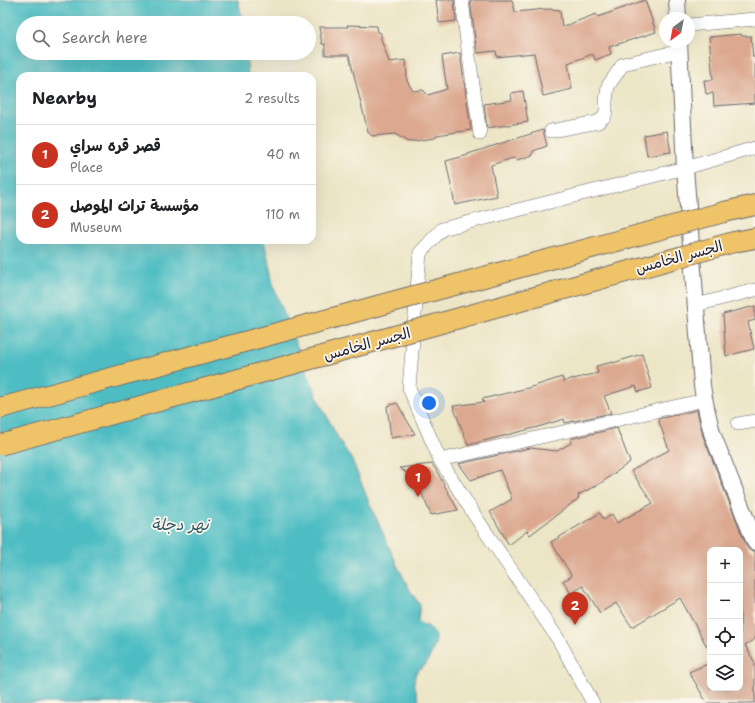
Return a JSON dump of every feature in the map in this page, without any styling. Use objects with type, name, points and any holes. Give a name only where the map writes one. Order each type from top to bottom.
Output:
[{"type":"main road","name":"الجسر الخامس","points":[[0,408],[724,212],[755,205]]},
{"type":"main road","name":"الجسر الخامس","points":[[0,445],[734,242],[755,238]]},
{"type":"street","points":[[462,0],[480,134]]},
{"type":"street","points":[[677,0],[678,12]]},
{"type":"street","points":[[695,24],[755,19]]},
{"type":"street","points":[[551,131],[598,122],[604,117],[606,112],[608,86],[624,64],[673,48]]},
{"type":"street","points":[[679,48],[685,168],[704,400],[712,433],[755,542]]},
{"type":"street","points":[[593,703],[558,639],[474,516],[440,460],[409,388],[420,253],[442,228],[685,168],[755,148]]},
{"type":"street","points":[[696,305],[755,290]]},
{"type":"street","points":[[440,460],[704,400]]},
{"type":"street","points":[[738,424],[755,421]]},
{"type":"water","name":"نهر دجلة","points":[[0,0],[238,0],[241,16],[16,16],[16,60],[247,60],[248,72],[16,72],[16,244],[265,244],[274,288],[317,397],[337,436],[353,462],[368,500],[399,569],[411,592],[420,605],[419,623],[430,628],[436,639],[425,665],[415,676],[416,690],[420,703],[0,703]]},
{"type":"building","points":[[436,0],[454,0],[456,21],[439,23]]},
{"type":"building","points":[[470,0],[512,0],[515,12],[547,9],[560,10],[562,27],[596,14],[598,17],[645,0],[656,32],[609,47],[611,54],[595,60],[593,54],[568,63],[572,89],[543,96],[534,53],[497,57],[496,51],[477,53]]},
{"type":"building","points":[[347,25],[377,26],[378,32],[381,33],[381,39],[389,62],[406,60],[407,81],[413,91],[423,90],[428,95],[447,89],[442,56],[460,53],[471,130],[437,135],[435,138],[408,142],[395,134],[372,136],[368,132],[349,55],[325,55],[325,44],[322,44],[319,27],[348,27]]},
{"type":"building","points":[[741,34],[742,36],[751,36],[753,57],[755,57],[755,103],[714,106],[713,93],[706,94],[704,80],[713,80],[709,37]]},
{"type":"building","points":[[523,91],[528,122],[487,128],[484,104],[512,100],[511,93]]},
{"type":"building","points":[[543,130],[547,146],[533,151],[533,155],[517,160],[513,158],[491,165],[497,196],[455,205],[446,161]]},
{"type":"building","points":[[667,131],[671,152],[647,156],[644,135]]},
{"type":"building","points":[[755,306],[755,320],[748,322],[754,349],[726,356],[723,314]]},
{"type":"building","points":[[642,354],[652,388],[638,392],[636,386],[604,396],[611,413],[565,423],[564,419],[468,445],[453,406],[484,402],[482,399],[528,388],[562,377],[564,382],[573,378],[598,373],[596,366],[613,363]]},
{"type":"building","points":[[397,403],[415,434],[391,438],[387,406]]},
{"type":"building","points":[[697,410],[703,436],[746,545],[749,550],[755,551],[755,639],[745,645],[755,663],[755,703],[707,703],[689,672],[707,664],[707,691],[743,691],[743,547],[707,547],[707,647],[680,598],[632,627],[616,603],[600,613],[583,586],[571,594],[563,581],[572,576],[551,542],[600,513],[604,520],[612,514],[617,523],[653,503],[631,471],[669,450],[658,419]]},
{"type":"building","points":[[617,428],[630,462],[601,483],[578,495],[579,498],[530,535],[527,531],[509,545],[490,512],[512,499],[500,470],[471,480],[459,464],[530,448],[557,451],[571,443],[570,439]]},
{"type":"building","points":[[432,464],[458,510],[431,515],[415,478],[399,468]]},
{"type":"place","name":"قصر قره سراي","points":[[418,497]]},
{"type":"place","name":"مؤسسة تراث الموصل","points":[[575,625]]}]
